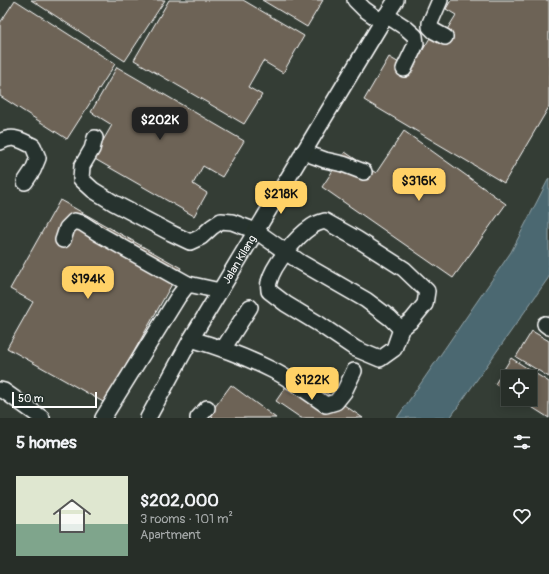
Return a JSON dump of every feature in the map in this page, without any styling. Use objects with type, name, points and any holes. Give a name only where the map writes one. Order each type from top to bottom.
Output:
[{"type":"street","points":[[355,0],[364,9],[406,28],[415,36],[416,44],[404,69]]},
{"type":"street","name":"Jalan Kilang","points":[[148,418],[191,339],[396,0]]},
{"type":"street","points":[[440,0],[430,23],[430,27],[444,37]]},
{"type":"street","points":[[0,142],[5,139],[16,138],[33,146],[38,158],[33,170],[25,182]]},
{"type":"street","points":[[95,138],[92,149],[82,166],[81,179],[93,190],[114,203],[190,242],[201,237],[221,221],[232,222],[256,231],[300,262],[366,300],[390,318],[401,329]]},
{"type":"street","points":[[303,152],[364,172]]},
{"type":"street","points":[[62,240],[67,228],[74,221],[82,222],[99,234],[188,284],[220,291]]},
{"type":"street","points":[[326,221],[404,269],[427,292],[425,304],[412,320],[401,329],[394,349],[380,359],[356,349],[286,304],[269,291],[269,281],[274,270],[287,252],[296,239],[312,226],[326,221]]},
{"type":"street","points":[[103,418],[178,297],[188,284]]},
{"type":"street","points":[[223,349],[250,307]]},
{"type":"street","points":[[191,339],[223,349],[272,370],[326,405],[336,402],[344,392],[354,371]]},
{"type":"street","points":[[0,390],[4,391],[42,418]]},
{"type":"water","points":[[549,178],[549,277],[450,418],[397,418],[511,252]]},
{"type":"building","points":[[15,0],[115,64],[67,139],[0,96],[0,23]]},
{"type":"building","points":[[31,0],[165,0],[125,61]]},
{"type":"building","points":[[169,0],[243,0],[304,36],[283,73],[263,61],[248,87],[262,95],[244,124],[134,60]]},
{"type":"building","points":[[262,0],[323,0],[307,27]]},
{"type":"building","points":[[451,0],[549,0],[549,107],[504,183],[364,100],[389,57],[411,70],[434,31],[443,36],[456,15],[446,9]]},
{"type":"building","points":[[117,67],[244,141],[222,177],[203,166],[193,184],[207,193],[194,216],[93,158],[112,125],[91,112]]},
{"type":"building","points":[[404,131],[506,204],[453,278],[322,187],[345,152],[376,173]]},
{"type":"building","points":[[60,200],[181,268],[105,403],[7,348],[33,302],[10,289]]},
{"type":"building","points":[[532,331],[549,341],[549,377],[516,357]]},
{"type":"building","points":[[511,358],[530,370],[504,370]]},
{"type":"building","points":[[296,372],[363,418],[301,418],[276,401]]},
{"type":"building","points":[[501,374],[501,388],[495,384]]},
{"type":"building","points":[[537,374],[549,382],[549,418],[530,406],[537,406]]},
{"type":"building","points":[[231,385],[276,418],[213,418],[209,415]]}]
